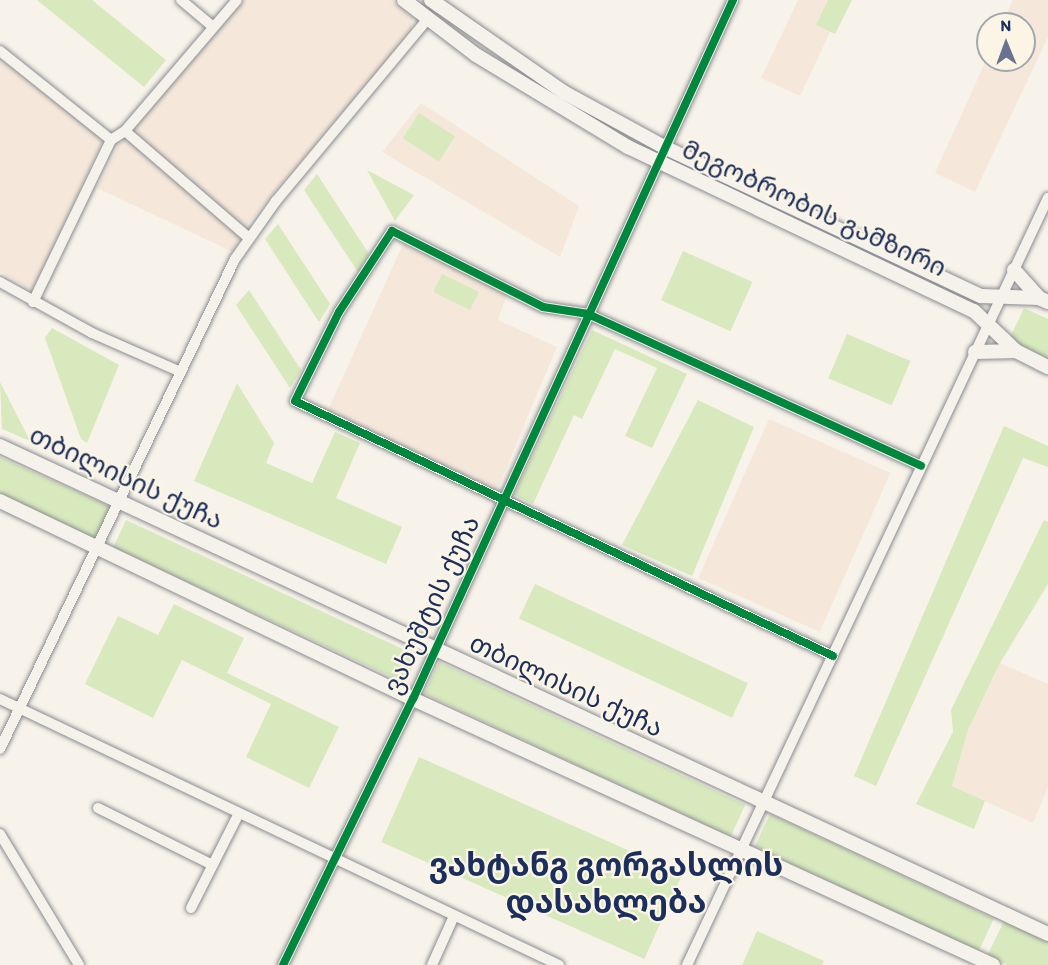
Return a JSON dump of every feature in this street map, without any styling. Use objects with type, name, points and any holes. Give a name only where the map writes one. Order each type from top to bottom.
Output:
[{"type":"main road","name":"მეგობრობის გამზირი","points":[[404,0],[427,20],[546,100],[659,163],[958,303],[989,323],[1016,351],[1048,367]]},
{"type":"main road","name":"მეგობრობის გამზირი","points":[[431,0],[565,93],[666,148],[981,296],[1044,300]]},
{"type":"main road","points":[[1014,270],[1044,300]]},
{"type":"main road","points":[[975,352],[1016,351]]},
{"type":"main road","name":"თბილისის ქუჩა","points":[[0,446],[763,805],[1048,934]]},
{"type":"main road","points":[[0,501],[99,546],[413,699],[743,848],[993,965]]},
{"type":"street","points":[[181,0],[212,26]]},
{"type":"street","points":[[33,302],[111,140],[125,131],[212,26],[237,0]]},
{"type":"street","name":"ვახუშტის ქუჩა","points":[[284,965],[413,699],[733,0]]},
{"type":"street","points":[[0,749],[248,237],[427,20]]},
{"type":"street","points":[[0,51],[111,140]]},
{"type":"street","points":[[125,131],[248,237]]},
{"type":"street","points":[[687,965],[1048,198]]},
{"type":"street","points":[[833,656],[295,401],[339,312],[392,231],[543,307],[588,314],[921,466]]},
{"type":"street","points":[[0,282],[33,302],[181,372]]},
{"type":"street","points":[[0,699],[334,860],[559,965]]},
{"type":"street","points":[[98,808],[213,865]]},
{"type":"street","points":[[191,908],[239,813]]},
{"type":"street","points":[[0,834],[79,965]]},
{"type":"street","points":[[432,965],[454,916]]},
{"type":"street","points":[[531,965],[536,954]]},
{"type":"shaded area","points":[[243,0],[393,0],[413,18],[410,32],[245,227],[233,252],[97,188],[118,146]]},
{"type":"shaded area","points":[[798,0],[845,0],[800,96],[761,78]]},
{"type":"shaded area","points":[[1013,0],[1048,0],[1048,37],[1036,62],[1036,12],[1008,12]]},
{"type":"shaded area","points":[[0,59],[103,140],[32,291],[0,271]]},
{"type":"shaded area","points":[[981,72],[1032,72],[975,192],[935,173]]},
{"type":"shaded area","points":[[421,103],[579,206],[560,257],[382,152]]},
{"type":"shaded area","points":[[403,244],[507,294],[498,320],[557,347],[497,490],[328,410]]},
{"type":"shaded area","points":[[769,419],[891,473],[820,632],[698,578]]},
{"type":"shaded area","points":[[1000,663],[1048,684],[1048,787],[1033,823],[952,786],[968,730]]},
{"type":"green space","points":[[37,0],[92,0],[166,60],[144,87]]},
{"type":"green space","points":[[828,0],[852,0],[835,34],[816,25]]},
{"type":"green space","points":[[419,113],[455,136],[439,162],[403,138]]},
{"type":"green space","points":[[367,170],[414,195],[395,221]]},
{"type":"green space","points":[[317,174],[369,254],[358,272],[304,190]]},
{"type":"green space","points":[[278,224],[330,304],[319,322],[265,239]]},
{"type":"green space","points":[[683,251],[752,282],[730,331],[661,300]]},
{"type":"green space","points":[[442,274],[479,292],[470,310],[433,292]]},
{"type":"green space","points":[[249,290],[301,370],[290,388],[236,305]]},
{"type":"green space","points":[[1024,308],[1048,319],[1048,363],[1008,342]]},
{"type":"green space","points":[[52,328],[119,365],[87,443],[81,439],[45,338]]},
{"type":"green space","points":[[592,330],[687,374],[652,448],[625,436],[657,368],[615,349],[582,419],[574,415],[533,504],[514,495]]},
{"type":"green space","points":[[847,334],[911,361],[892,405],[828,378]]},
{"type":"green space","points":[[0,382],[30,441],[2,429]]},
{"type":"green space","points":[[237,383],[274,443],[266,463],[312,483],[335,432],[360,443],[336,498],[402,527],[386,564],[194,481]]},
{"type":"green space","points":[[698,400],[754,427],[692,576],[622,545]]},
{"type":"green space","points":[[1004,426],[1048,446],[1048,467],[1023,458],[876,786],[854,776]]},
{"type":"green space","points":[[0,457],[111,507],[97,540],[0,495]]},
{"type":"green space","points":[[126,520],[418,656],[405,683],[113,547]]},
{"type":"green space","points":[[1044,520],[1048,522],[1048,584],[1000,663],[968,730],[952,786],[985,801],[974,829],[916,804],[953,732],[951,710]]},
{"type":"green space","points":[[535,584],[748,683],[732,718],[519,618]]},
{"type":"green space","points":[[174,604],[244,638],[227,673],[339,727],[309,788],[246,757],[271,704],[182,660],[153,718],[85,684],[118,616],[158,635]]},
{"type":"green space","points":[[439,662],[745,805],[731,837],[424,694]]},
{"type":"green space","points":[[419,757],[682,874],[644,959],[381,842]]},
{"type":"green space","points":[[770,814],[994,918],[979,951],[755,847]]},
{"type":"green space","points":[[1004,921],[1048,941],[1048,965],[1007,965],[987,956]]},
{"type":"green space","points":[[757,931],[824,961],[822,965],[742,965]]},
{"type":"cycle path","points":[[283,965],[413,699],[733,0]]},
{"type":"cycle path","points":[[833,656],[295,401],[339,312],[392,231],[543,307],[588,314],[921,466]]},
{"type":"district","name":"ვახტანგ გორგასლის დასახლება","points":[[606,884]]}]
